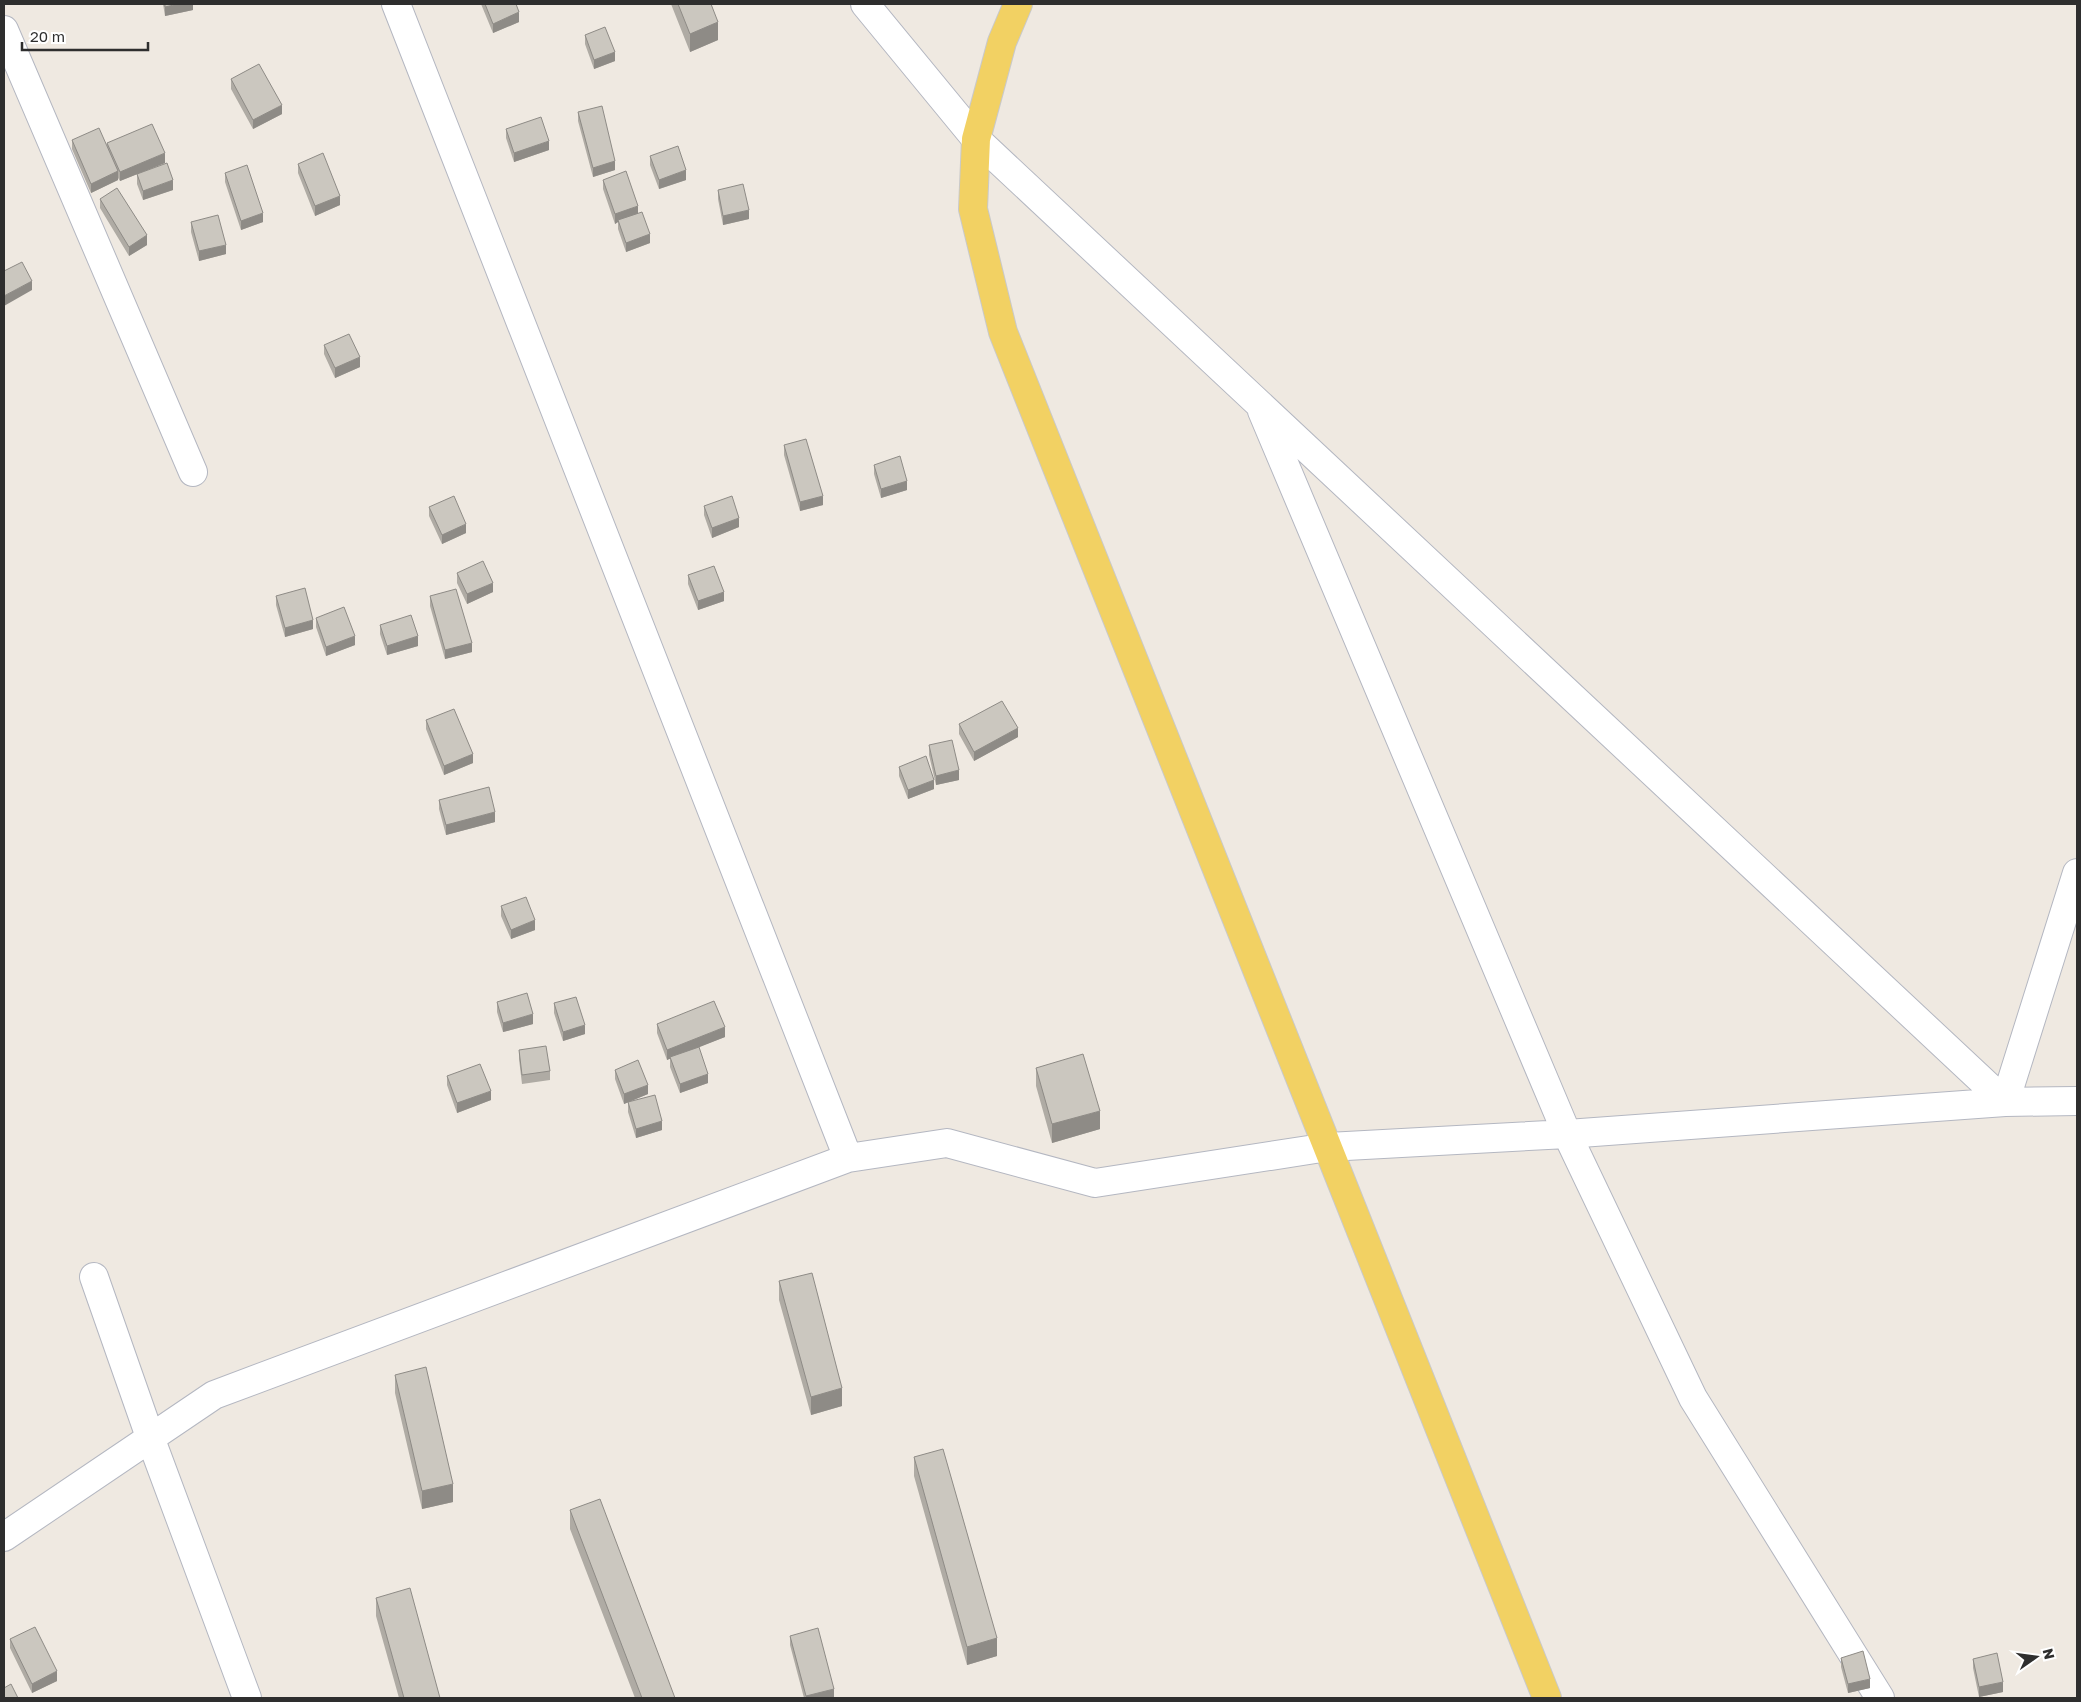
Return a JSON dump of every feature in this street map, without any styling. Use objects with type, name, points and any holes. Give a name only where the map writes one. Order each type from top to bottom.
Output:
[{"type":"main road","points":[[1018,4],[1002,42],[976,139],[973,209],[1003,332],[1547,1698]]},
{"type":"street","points":[[396,4],[848,1158]]},
{"type":"street","points":[[865,4],[976,139],[2005,1102]]},
{"type":"street","points":[[4,30],[193,472]]},
{"type":"street","points":[[1258,403],[1567,1134],[1694,1398],[1880,1698]]},
{"type":"street","points":[[2005,1102],[2077,873]]},
{"type":"street","points":[[4,1537],[214,1395],[848,1158],[948,1143],[1095,1183],[1328,1148],[1567,1134],[2005,1102],[2077,1101]]},
{"type":"street","points":[[94,1278],[150,1438],[248,1698]]},
{"type":"building","points":[[165,4],[178,4],[165,7]]},
{"type":"building","points":[[485,4],[516,4],[519,12],[493,24]]},
{"type":"building","points":[[678,4],[711,4],[718,22],[690,34]]},
{"type":"building","points":[[605,27],[615,52],[594,60],[585,35]]},
{"type":"building","points":[[259,64],[282,105],[253,120],[231,79]]},
{"type":"building","points":[[602,106],[615,161],[593,168],[578,112]]},
{"type":"building","points":[[541,117],[549,141],[514,153],[506,129]]},
{"type":"building","points":[[152,124],[165,153],[120,172],[107,143]]},
{"type":"building","points":[[99,128],[118,171],[91,184],[72,140]]},
{"type":"building","points":[[678,146],[686,170],[659,180],[650,156]]},
{"type":"building","points":[[323,153],[340,196],[315,206],[298,164]]},
{"type":"building","points":[[167,163],[173,180],[143,191],[137,174]]},
{"type":"building","points":[[247,165],[263,213],[241,221],[225,173]]},
{"type":"building","points":[[626,171],[638,206],[615,214],[603,180]]},
{"type":"building","points":[[743,184],[749,210],[723,216],[718,190]]},
{"type":"building","points":[[117,188],[147,235],[129,247],[100,199]]},
{"type":"building","points":[[642,212],[650,234],[626,243],[618,220]]},
{"type":"building","points":[[218,215],[226,245],[199,251],[191,222]]},
{"type":"building","points":[[22,262],[32,281],[4,296],[4,271]]},
{"type":"building","points":[[349,334],[360,357],[335,368],[324,345]]},
{"type":"building","points":[[806,439],[823,496],[800,502],[784,445]]},
{"type":"building","points":[[900,456],[907,481],[881,489],[874,465]]},
{"type":"building","points":[[454,496],[466,524],[442,535],[429,507]]},
{"type":"building","points":[[732,496],[739,518],[712,528],[704,506]]},
{"type":"building","points":[[483,561],[493,583],[467,594],[457,573]]},
{"type":"building","points":[[714,566],[724,592],[698,601],[688,575]]},
{"type":"building","points":[[305,588],[313,620],[285,628],[276,596]]},
{"type":"building","points":[[456,589],[472,643],[445,650],[430,596]]},
{"type":"building","points":[[344,607],[355,636],[326,647],[316,618]]},
{"type":"building","points":[[411,615],[418,636],[387,646],[380,625]]},
{"type":"building","points":[[1002,701],[1018,728],[974,752],[959,724]]},
{"type":"building","points":[[454,709],[473,754],[444,766],[426,720]]},
{"type":"building","points":[[952,740],[959,770],[936,776],[929,745]]},
{"type":"building","points":[[926,756],[934,780],[908,790],[899,767]]},
{"type":"building","points":[[489,787],[495,812],[446,825],[439,800]]},
{"type":"building","points":[[526,897],[535,920],[511,930],[501,906]]},
{"type":"building","points":[[527,993],[533,1014],[503,1023],[497,1002]]},
{"type":"building","points":[[576,997],[585,1025],[563,1032],[554,1003]]},
{"type":"building","points":[[714,1001],[725,1027],[667,1050],[657,1024]]},
{"type":"building","points":[[546,1046],[550,1071],[522,1075],[519,1050]]},
{"type":"building","points":[[699,1047],[708,1074],[680,1084],[670,1057]]},
{"type":"building","points":[[1083,1054],[1100,1111],[1052,1124],[1036,1068]]},
{"type":"building","points":[[638,1060],[648,1085],[624,1094],[615,1070]]},
{"type":"building","points":[[480,1064],[491,1091],[457,1103],[447,1076]]},
{"type":"building","points":[[655,1095],[662,1121],[636,1129],[628,1102]]},
{"type":"building","points":[[812,1273],[842,1388],[811,1397],[779,1281]]},
{"type":"building","points":[[426,1367],[453,1484],[422,1491],[395,1375]]},
{"type":"building","points":[[943,1449],[997,1638],[967,1647],[914,1457]]},
{"type":"building","points":[[600,1499],[675,1698],[642,1698],[570,1510]]},
{"type":"building","points":[[410,1588],[440,1698],[404,1698],[376,1598]]},
{"type":"building","points":[[35,1627],[57,1671],[32,1684],[10,1639]]},
{"type":"building","points":[[818,1628],[834,1689],[806,1696],[790,1636]]},
{"type":"building","points":[[1863,1651],[1870,1679],[1848,1684],[1841,1658]]},
{"type":"building","points":[[1997,1653],[2003,1682],[1979,1687],[1973,1659]]},
{"type":"building","points":[[11,1684],[18,1698],[4,1698],[4,1688]]}]
